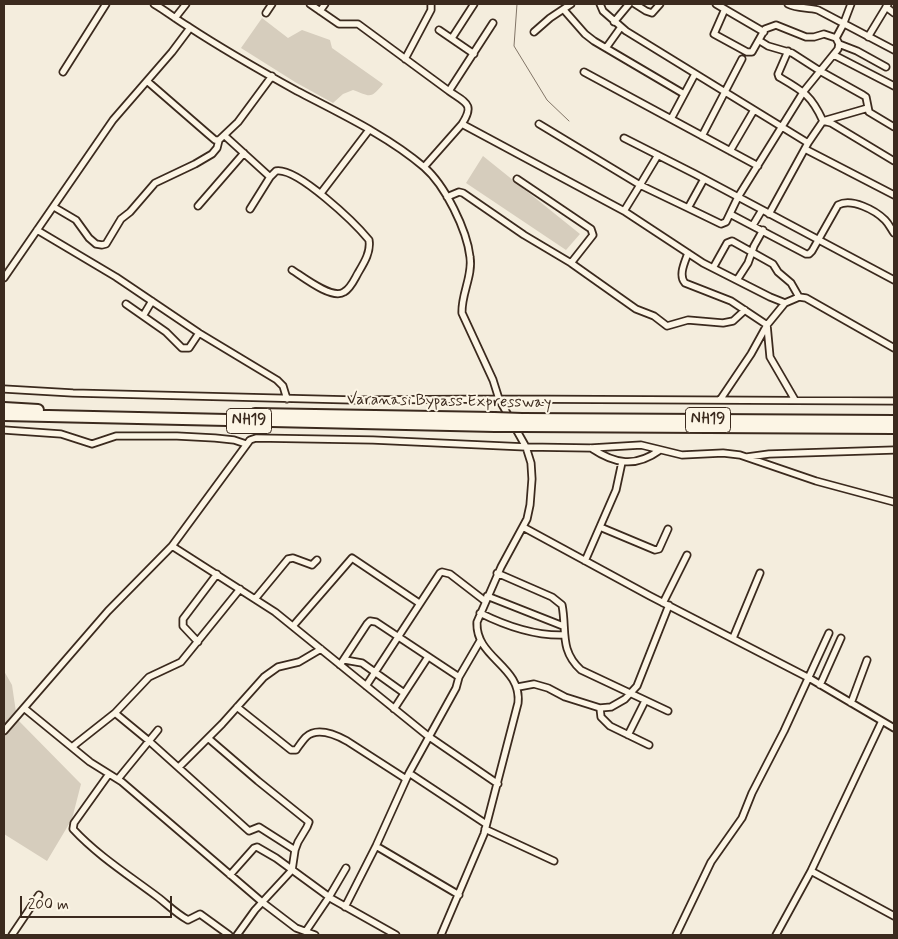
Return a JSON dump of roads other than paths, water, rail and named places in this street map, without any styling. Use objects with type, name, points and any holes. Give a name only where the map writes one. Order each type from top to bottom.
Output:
[{"type":"highway","name":"Varanasi Bypass Expressway","points":[[4,408],[523,423],[894,428]]},
{"type":"highway","name":"Varanasi Bypass Expressway","points":[[4,415],[494,422]]},
{"type":"highway","name":"Varanasi Bypass Expressway","points":[[523,423],[894,421]]},
{"type":"street","points":[[63,72],[106,4]]},
{"type":"street","points":[[154,4],[190,28],[369,130],[424,167],[445,193],[460,223],[470,258],[470,272],[462,303],[462,313],[493,380],[499,399],[526,447],[531,463],[532,489],[530,505],[523,527],[498,573],[480,613],[476,627],[480,641],[508,672],[518,687],[518,703],[486,827],[441,935]]},
{"type":"street","points":[[175,18],[186,4]]},
{"type":"street","points":[[266,13],[272,4]]},
{"type":"street","points":[[310,4],[339,24],[358,24],[466,103],[469,108],[469,114],[424,167]]},
{"type":"street","points":[[320,11],[325,4]]},
{"type":"street","points":[[405,59],[431,10],[431,4]]},
{"type":"street","points":[[452,38],[474,4]]},
{"type":"street","points":[[534,32],[550,18],[571,4]]},
{"type":"street","points":[[600,4],[603,11],[621,27],[782,127],[806,146],[894,196]]},
{"type":"street","points":[[614,22],[629,4]]},
{"type":"street","points":[[635,4],[652,13],[660,4]]},
{"type":"street","points":[[716,4],[764,32]]},
{"type":"street","points":[[788,4],[799,8],[818,10],[843,25],[894,50]]},
{"type":"street","points":[[539,124],[640,185],[721,224],[726,222],[738,196],[804,91],[838,49],[838,41],[848,5]]},
{"type":"street","points":[[868,36],[887,5],[894,13]]},
{"type":"street","points":[[725,9],[714,34],[750,53],[769,27],[779,25],[806,37],[824,34],[886,67]]},
{"type":"street","points":[[564,10],[585,34],[684,94]]},
{"type":"street","points":[[449,91],[493,23]]},
{"type":"street","points":[[606,48],[621,27]]},
{"type":"street","points":[[4,278],[112,120],[172,52],[190,28]]},
{"type":"street","points":[[439,30],[474,54]]},
{"type":"street","points":[[760,41],[768,46],[788,51],[863,95],[866,97],[870,112],[894,127]]},
{"type":"street","points":[[788,51],[778,74],[780,77],[804,91],[818,110],[823,121],[894,161]]},
{"type":"street","points":[[834,55],[894,86]]},
{"type":"street","points":[[702,136],[742,59]]},
{"type":"street","points":[[584,72],[758,166]]},
{"type":"street","points":[[671,119],[695,74]]},
{"type":"street","points":[[54,207],[76,220],[88,238],[96,244],[102,246],[106,244],[121,219],[130,212],[154,184],[212,154],[217,148],[219,140],[225,136],[272,76]]},
{"type":"street","points":[[147,81],[215,140],[219,140]]},
{"type":"street","points":[[769,214],[806,146],[823,121],[868,108]]},
{"type":"street","points":[[730,151],[754,110]]},
{"type":"street","points":[[462,124],[624,211],[714,268],[785,303]]},
{"type":"street","points":[[321,194],[369,130]]},
{"type":"street","points":[[225,136],[270,177]]},
{"type":"street","points":[[624,138],[738,196],[894,280]]},
{"type":"street","points":[[198,206],[244,153]]},
{"type":"street","points":[[624,211],[658,155]]},
{"type":"street","points":[[250,209],[270,177],[276,171],[286,170],[321,194],[369,240],[370,246],[366,260],[351,286],[338,295],[327,292],[292,270]]},
{"type":"street","points":[[517,179],[591,229],[593,235],[571,263]]},
{"type":"street","points":[[688,208],[704,179]]},
{"type":"street","points":[[445,193],[463,193],[524,235],[571,263],[636,309],[654,316],[667,326],[688,320],[722,323],[733,321],[745,310]]},
{"type":"street","points":[[730,214],[806,254],[812,252],[838,205],[843,202],[852,203],[878,215],[888,223],[894,233]]},
{"type":"street","points":[[753,225],[762,210]]},
{"type":"street","points":[[37,230],[116,277],[199,333],[277,380],[283,386],[287,399]]},
{"type":"street","points":[[737,280],[748,263],[763,230]]},
{"type":"street","points":[[714,268],[730,241],[738,243],[773,264],[778,272],[791,283],[799,297]]},
{"type":"street","points":[[688,253],[682,274],[682,279],[685,283],[731,300],[767,325]]},
{"type":"street","points":[[720,400],[751,354],[767,325],[785,303],[799,297],[806,298],[894,348]]},
{"type":"street","points":[[143,316],[152,301]]},
{"type":"street","points":[[126,304],[166,332],[182,348],[189,348],[199,333]]},
{"type":"street","points":[[767,325],[770,357],[795,400]]},
{"type":"street","points":[[4,389],[73,394],[353,400],[894,401]]},
{"type":"street","points":[[4,430],[61,434],[92,444],[116,436],[215,438],[234,440],[246,444]]},
{"type":"street","points":[[4,731],[108,611],[172,546],[232,467],[246,444],[256,438],[372,440],[526,447],[591,448],[641,445],[682,455],[723,454],[746,457],[816,481],[894,502]]},
{"type":"street","points":[[591,448],[612,460],[622,462],[648,458],[660,450]]},
{"type":"street","points":[[746,457],[769,454],[894,450]]},
{"type":"street","points":[[585,561],[616,490],[622,462]]},
{"type":"street","points":[[523,527],[809,678],[894,728]]},
{"type":"street","points":[[600,527],[655,550],[659,549],[668,529]]},
{"type":"street","points":[[172,546],[254,598],[321,649],[342,662],[366,686],[428,736],[498,784]]},
{"type":"street","points":[[518,687],[528,684],[542,686],[565,697],[600,708],[611,707],[630,694],[637,686],[643,673],[666,604],[687,555]]},
{"type":"street","points":[[254,598],[288,559],[293,558],[312,565],[317,560]]},
{"type":"street","points":[[292,626],[352,558],[419,603]]},
{"type":"street","points":[[366,686],[419,603],[442,572],[450,574],[486,599],[563,626]]},
{"type":"street","points":[[498,573],[562,604],[564,635],[568,654],[581,670],[668,712]]},
{"type":"street","points":[[733,638],[760,573]]},
{"type":"street","points":[[198,642],[183,626],[183,619],[217,574]]},
{"type":"street","points":[[72,747],[115,713],[149,677],[177,665],[240,589]]},
{"type":"street","points":[[480,613],[503,624],[525,631],[537,634],[564,635]]},
{"type":"street","points":[[342,662],[369,622],[376,622],[459,677]]},
{"type":"street","points":[[676,935],[711,862],[742,818],[752,793],[829,633]]},
{"type":"street","points":[[820,685],[842,638]]},
{"type":"street","points":[[345,907],[376,846],[409,773],[480,641]]},
{"type":"street","points":[[179,767],[257,684],[273,671],[283,666],[300,662],[321,649]]},
{"type":"street","points":[[394,709],[428,657]]},
{"type":"street","points":[[851,703],[867,660]]},
{"type":"street","points":[[342,662],[362,663],[404,693]]},
{"type":"street","points":[[628,735],[645,701]]},
{"type":"street","points":[[237,707],[291,750],[296,750],[306,737],[311,734],[328,733],[347,741],[406,779]]},
{"type":"street","points":[[24,708],[72,747],[118,779],[290,924],[315,935]]},
{"type":"street","points":[[600,708],[601,717],[604,722],[649,745]]},
{"type":"street","points":[[115,713],[179,767],[249,831],[259,827],[295,850]]},
{"type":"street","points":[[784,935],[777,934],[811,872],[882,721]]},
{"type":"street","points":[[118,779],[158,730]]},
{"type":"street","points":[[208,738],[258,782],[308,820],[309,824],[295,850],[292,870],[262,902],[237,935]]},
{"type":"street","points":[[409,773],[486,827],[554,861]]},
{"type":"street","points":[[109,774],[74,823],[73,829],[131,879],[181,916],[188,920],[200,914],[230,935]]},
{"type":"street","points":[[376,846],[459,895]]},
{"type":"street","points":[[230,875],[248,854],[257,847],[276,858],[329,897],[396,935]]},
{"type":"street","points":[[306,931],[346,868]]},
{"type":"street","points":[[811,872],[894,916]]},
{"type":"street","points":[[12,935],[39,895]]},
{"type":"waterway","points":[[517,4],[514,46],[547,100],[569,121]]}]
